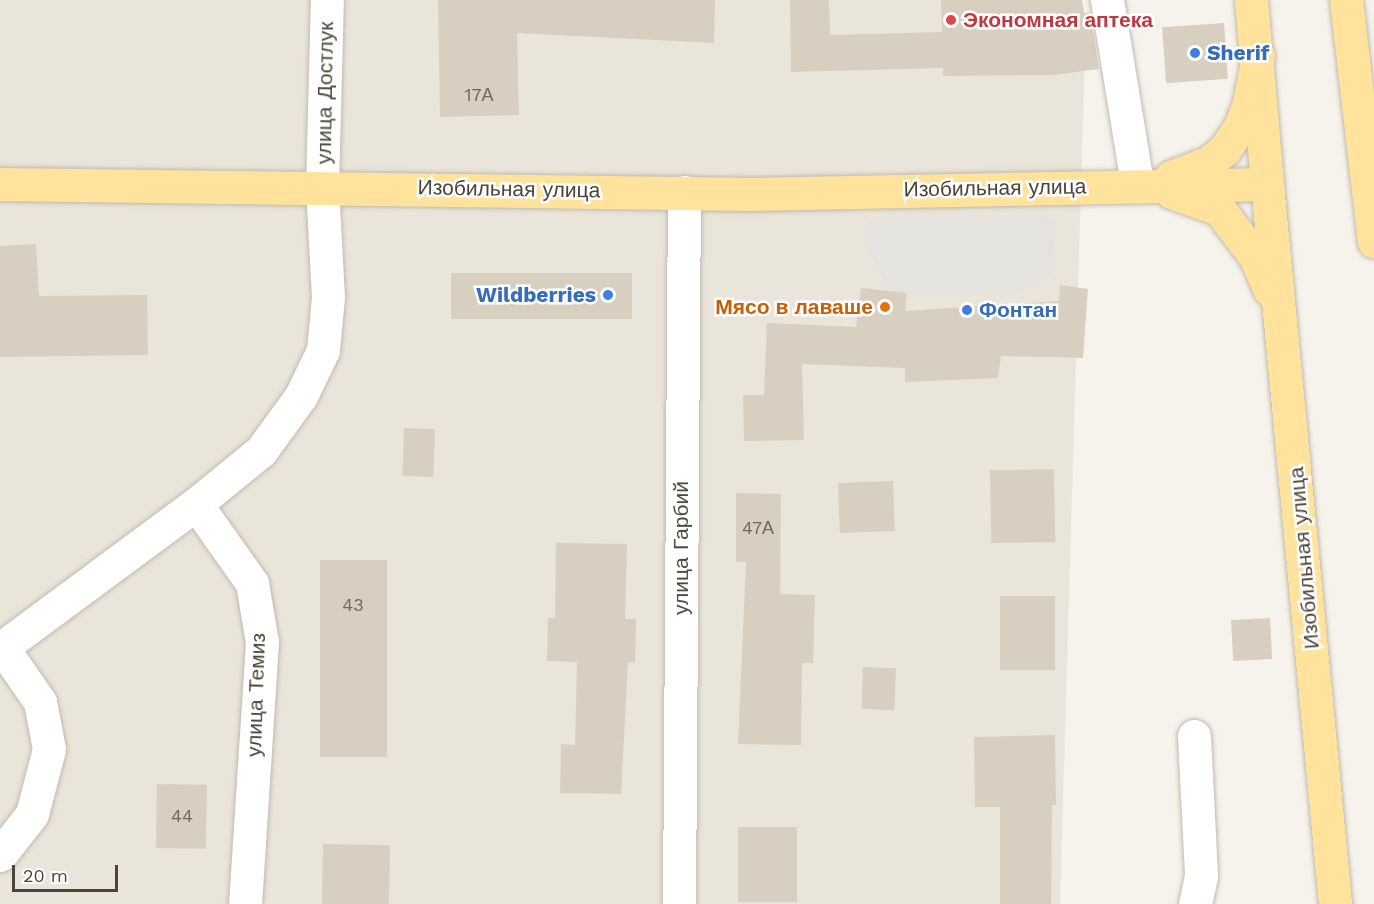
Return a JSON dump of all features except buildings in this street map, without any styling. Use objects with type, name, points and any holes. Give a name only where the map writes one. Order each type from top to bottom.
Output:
[{"type":"main road","points":[[1251,0],[1258,56],[1267,184]]},
{"type":"main road","points":[[1346,0],[1374,241]]},
{"type":"main road","points":[[1137,184],[1190,173],[1225,149],[1240,127],[1249,103],[1258,56]]},
{"type":"main road","name":"Изобильная улица","points":[[0,184],[684,192],[1267,184],[1335,904]]},
{"type":"main road","points":[[1137,184],[1196,198],[1219,209],[1256,258],[1283,341]]},
{"type":"street","name":"улица Достлук","points":[[1,648],[196,504],[261,450],[301,396],[323,350],[328,297],[322,187],[327,0]]},
{"type":"street","points":[[1107,0],[1137,184]]},
{"type":"street","name":"улица Гарбий","points":[[679,904],[684,192]]},
{"type":"street","name":"улица Темиз","points":[[196,504],[252,584],[262,642],[244,904]]},
{"type":"street","points":[[0,855],[32,814],[49,749],[40,702],[1,648]]},
{"type":"street","points":[[1194,736],[1201,876],[1195,904]]},
{"type":"shaded area","points":[[0,0],[1075,0],[1085,52],[1060,904],[0,904]]},
{"type":"shaded area","points":[[1054,217],[1056,271],[1020,292],[891,295],[867,248],[867,219]]},
{"type":"place","name":"Экономная аптека","points":[[951,20]]},
{"type":"place","name":"Sherif","points":[[1195,53]]},
{"type":"place","name":"Wildberries","points":[[608,295]]},
{"type":"place","name":"Мясо в лаваше","points":[[885,307]]},
{"type":"place","name":"Фонтан","points":[[967,310]]}]
